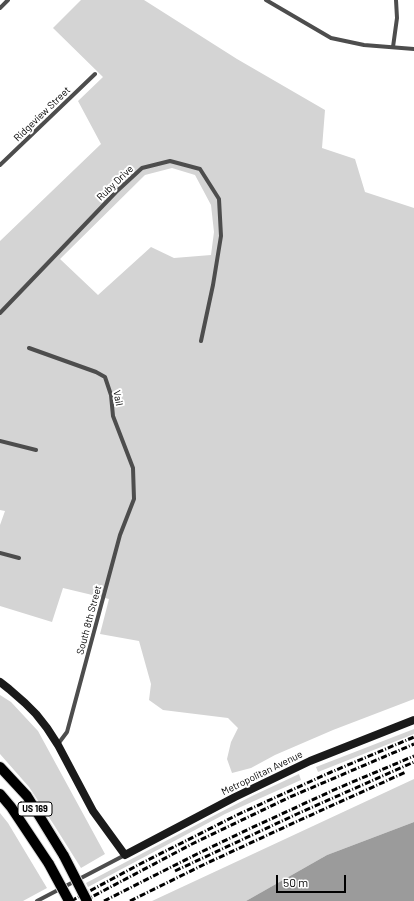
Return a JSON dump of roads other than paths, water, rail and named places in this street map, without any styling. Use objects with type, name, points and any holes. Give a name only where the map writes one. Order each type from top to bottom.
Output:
[{"type":"main road","points":[[0,682],[36,714],[47,728],[58,745],[93,811],[125,855]]},
{"type":"main road","name":"Metropolitan Avenue","points":[[125,855],[235,797],[310,761],[414,720]]},
{"type":"main road","name":"US 169","points":[[0,767],[27,796],[64,856],[87,901]]},
{"type":"main road","name":"US 169","points":[[0,794],[11,807],[49,864],[69,901]]},
{"type":"street","points":[[0,8],[8,0]]},
{"type":"street","points":[[266,0],[331,38],[364,45],[414,49]]},
{"type":"street","points":[[393,47],[397,18],[396,0]]},
{"type":"street","name":"Ridgeview Street","points":[[0,165],[95,74]]},
{"type":"street","name":"Ruby Drive","points":[[0,312],[116,192],[142,168],[170,160],[200,169],[219,199],[221,236],[213,285],[201,341]]},
{"type":"street","name":"Vail","points":[[29,348],[96,372],[105,377],[111,395],[113,416],[133,468],[134,499]]},
{"type":"street","points":[[0,441],[36,450]]},
{"type":"street","name":"South 8th Street","points":[[58,745],[67,732],[120,535],[134,499]]},
{"type":"street","points":[[0,553],[19,558]]},
{"type":"street","name":"Metropolitan Avenue","points":[[37,901],[125,855]]},
{"type":"railway","points":[[71,901],[239,814],[329,773],[414,737]]},
{"type":"railway","points":[[84,901],[192,844],[290,797],[414,744]]},
{"type":"railway","points":[[104,901],[249,829],[336,789],[414,756]]},
{"type":"railway","points":[[175,871],[297,814],[414,762]]},
{"type":"railway","points":[[130,901],[203,865],[406,772]]}]
